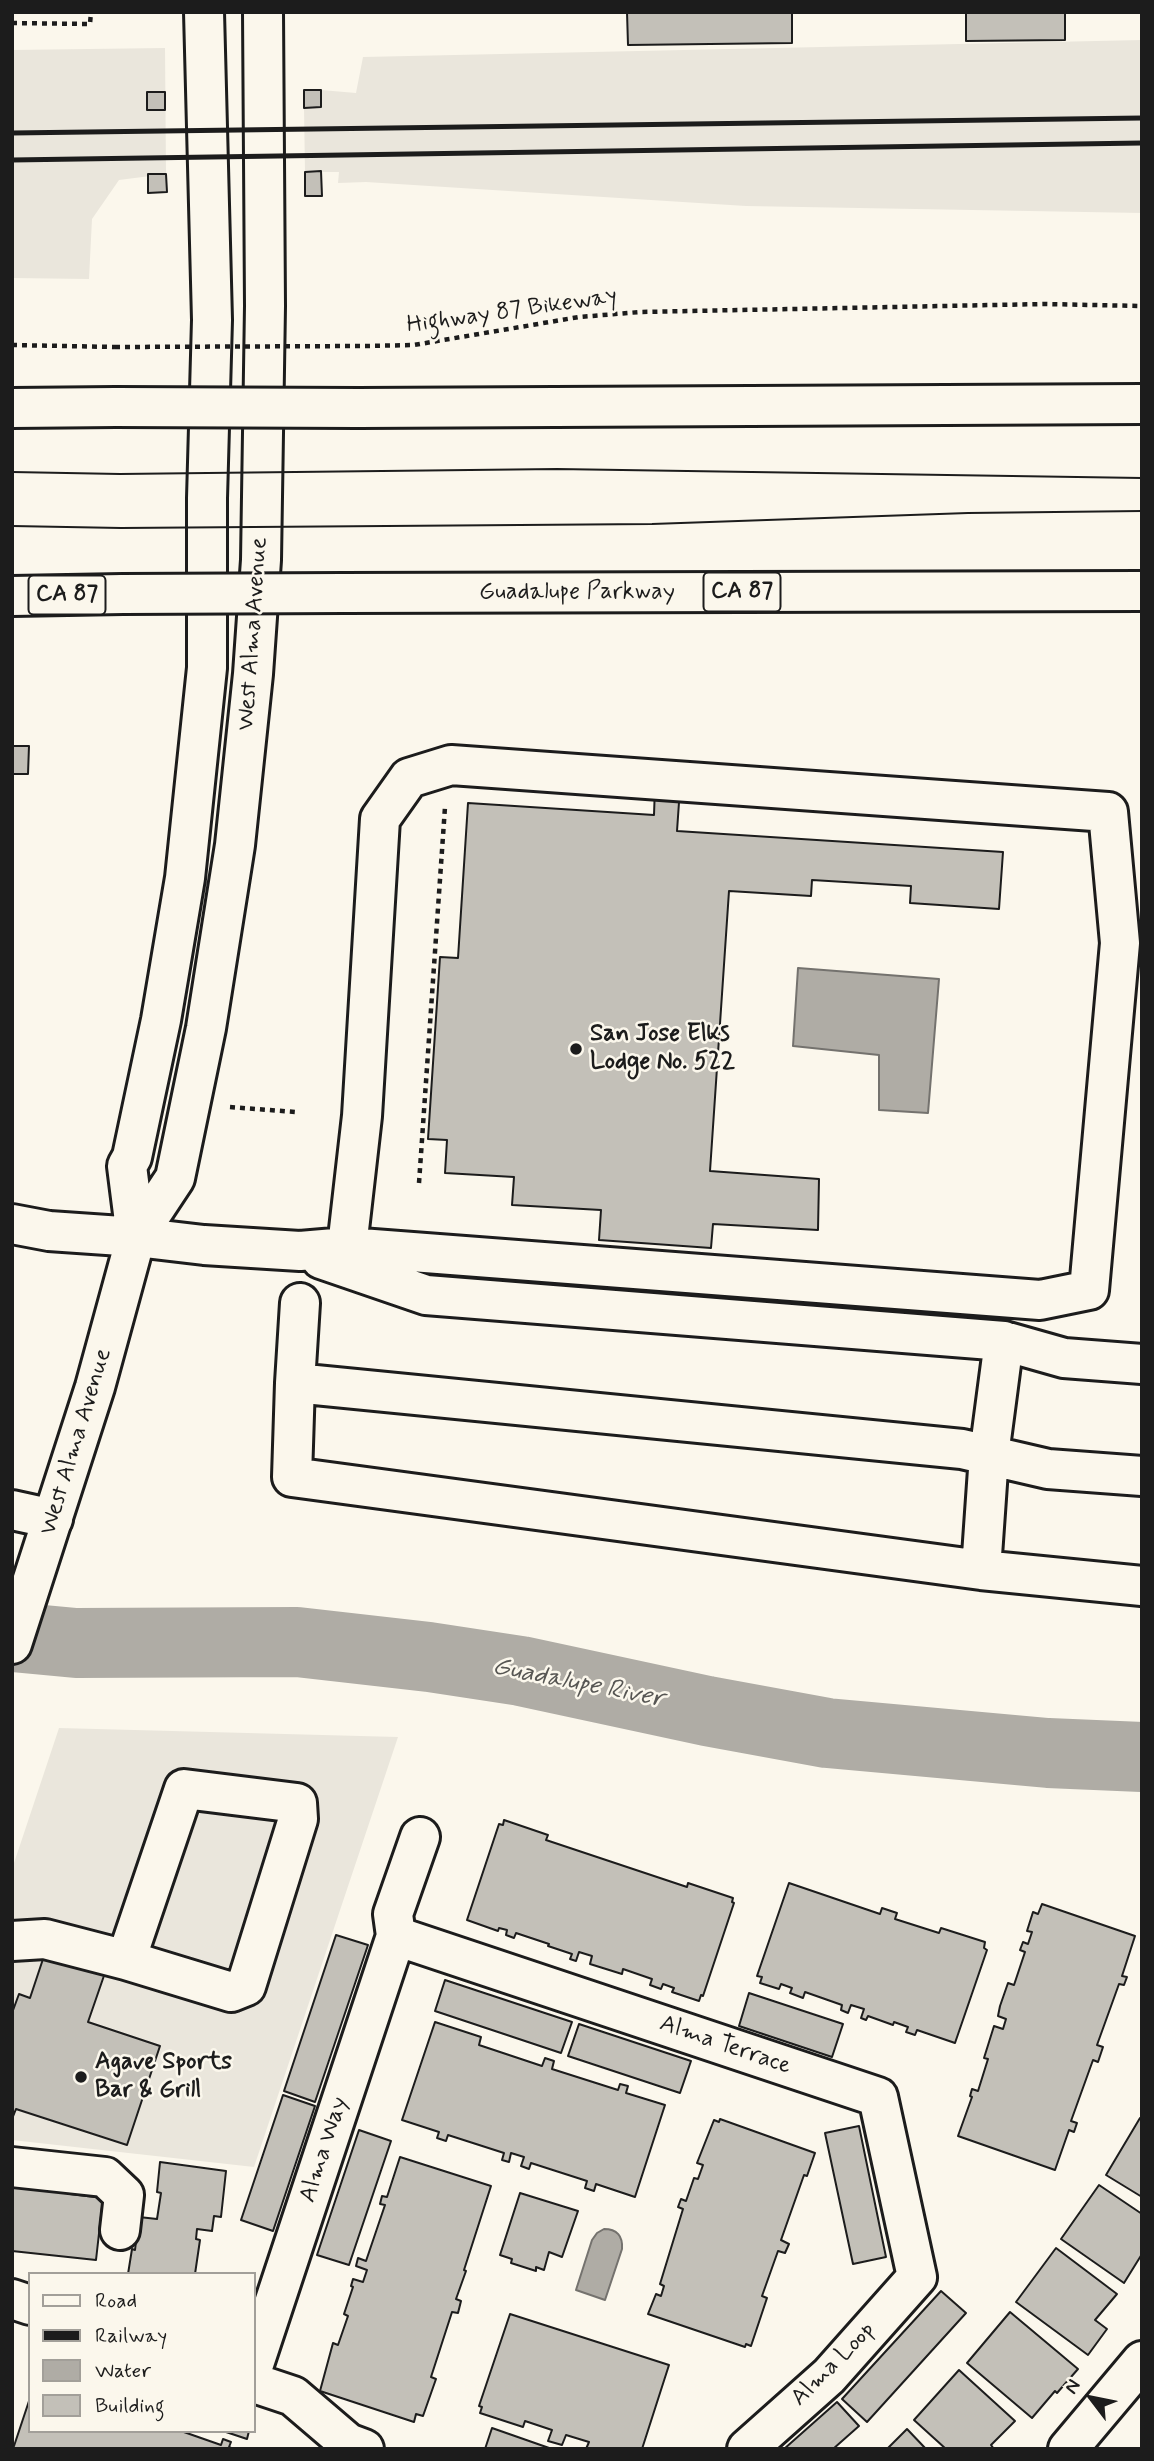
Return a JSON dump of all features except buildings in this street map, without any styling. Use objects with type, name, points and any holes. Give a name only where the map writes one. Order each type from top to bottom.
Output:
[{"type":"main road","name":"West Alma Avenue","points":[[136,1237],[127,1166],[132,1157],[161,1020],[185,878],[207,668],[207,498],[212,320],[204,12]]},
{"type":"main road","name":"West Alma Avenue","points":[[12,1644],[95,1387],[136,1237],[175,1178],[206,1028],[235,845],[253,674],[261,560],[264,359],[263,12]]},
{"type":"main road","points":[[12,408],[1142,404]]},
{"type":"main road","name":"Guadalupe Parkway","points":[[12,596],[1142,591]]},
{"type":"main road","points":[[12,1224],[49,1231],[204,1245],[300,1251],[347,1247],[1040,1300],[1089,1290],[1120,943],[1108,812],[451,765],[409,778],[380,819],[362,1116],[347,1247]]},
{"type":"main road","points":[[300,1251],[426,1295],[1003,1341],[1064,1358],[1142,1364]]},
{"type":"main road","points":[[300,1303],[292,1477],[981,1570],[1142,1586]]},
{"type":"main road","points":[[981,1570],[989,1455],[1003,1341]]},
{"type":"main road","points":[[295,1384],[962,1449],[1048,1469],[1142,1476]]},
{"type":"main road","points":[[12,1510],[50,1528]]},
{"type":"main road","points":[[12,1941],[45,1939],[126,1960],[231,1993],[246,1986],[298,1819],[297,1803],[184,1789],[126,1960]]},
{"type":"main road","name":"Alma Way","points":[[256,2358],[396,1936],[393,1914],[420,1837]]},
{"type":"main road","name":"Alma Terrace","points":[[396,1936],[878,2097],[917,2277]]},
{"type":"main road","points":[[12,2167],[105,2177],[124,2195],[120,2230]]},
{"type":"main road","name":"Alma Loop","points":[[747,2449],[829,2376],[917,2277]]},
{"type":"main road","points":[[1068,2449],[1142,2361]]},
{"type":"main road","points":[[256,2384],[293,2396],[348,2443],[364,2449]]},
{"type":"path","points":[[12,23],[90,24],[91,12]]},
{"type":"path","name":"Highway 87 Bikeway","points":[[12,345],[414,345],[579,317],[640,312],[1044,304],[1142,306]]},
{"type":"path","points":[[419,1184],[445,802]]},
{"type":"path","points":[[229,1107],[295,1112]]},
{"type":"shaded area","points":[[1142,40],[1142,213],[746,206],[366,182],[338,183],[339,172],[305,172],[304,108],[321,107],[321,90],[356,93],[363,57]]},
{"type":"shaded area","points":[[165,48],[166,174],[119,180],[92,219],[89,279],[12,278],[12,50]]},
{"type":"shaded area","points":[[59,1728],[398,1737],[254,2167],[12,2140],[12,1869]]},
{"type":"water","points":[[798,968],[939,979],[928,1113],[879,1110],[879,1055],[793,1046]]},
{"type":"water","points":[[604,2229],[616,2232],[622,2244],[605,2300],[576,2290],[592,2240]]},
{"type":"waterway","name":"Guadalupe River","points":[[12,1637],[76,1643],[297,1642],[521,1671],[707,1711],[827,1733],[1048,1753],[1142,1757]]},
{"type":"tram line","points":[[12,472],[120,474],[557,469],[1142,478]]},
{"type":"tram line","points":[[12,526],[121,528],[652,524],[968,513],[1142,511]]},
{"type":"railway","points":[[12,133],[1142,118]]},
{"type":"railway","points":[[12,160],[1142,143]]},
{"type":"place","name":"San Jose Elks Lodge No. 522","points":[[576,1049]]},
{"type":"place","name":"Agave Sports Bar & Grill","points":[[81,2077]]}]
